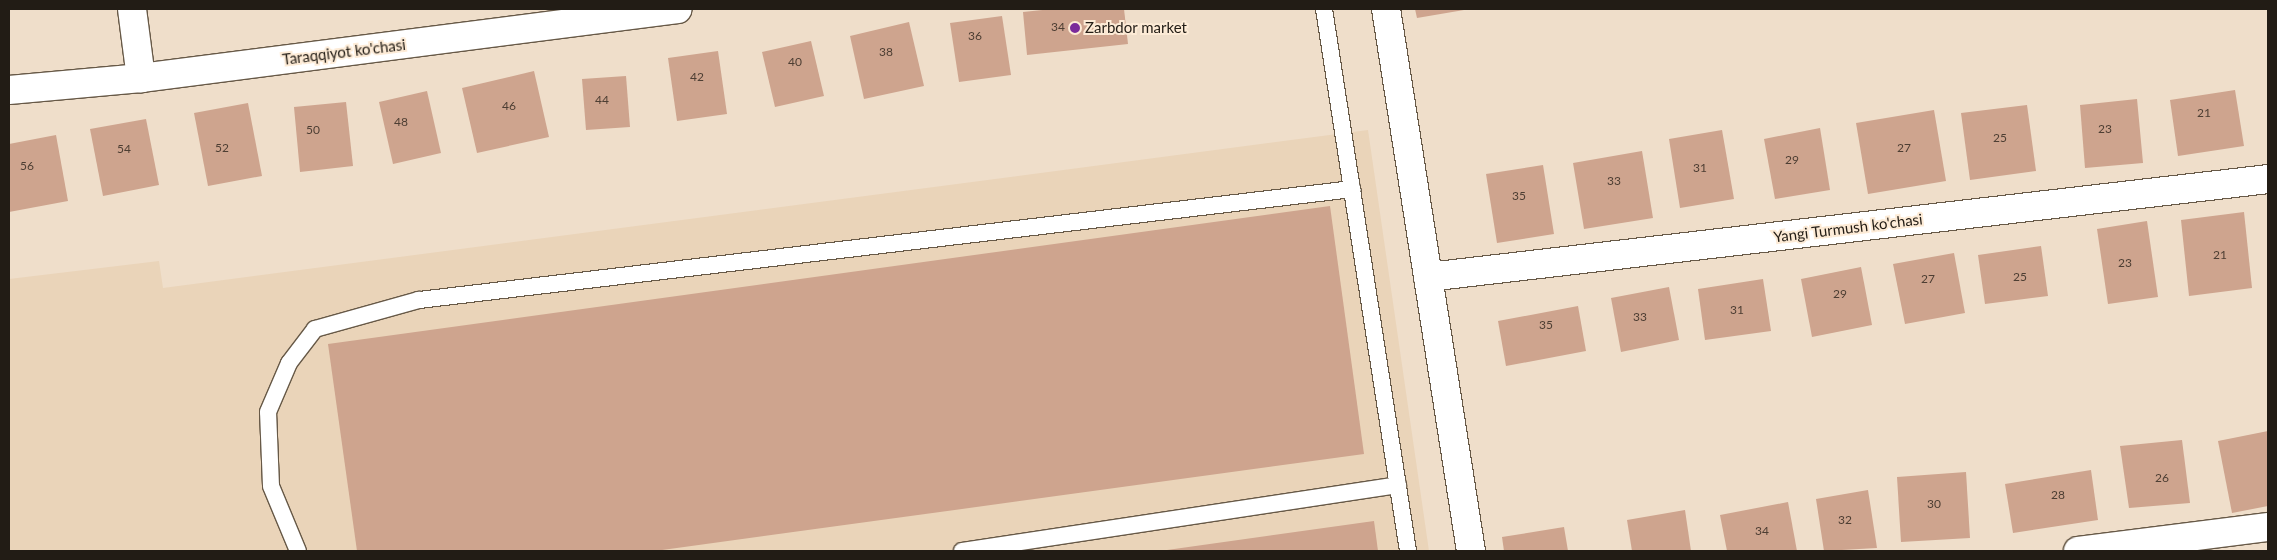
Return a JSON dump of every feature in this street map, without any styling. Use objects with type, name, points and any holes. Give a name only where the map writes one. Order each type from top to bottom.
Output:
[{"type":"street","points":[[132,9],[141,78]]},
{"type":"street","name":"Taraqqiyot ko'chasi","points":[[9,90],[141,78],[678,9]]},
{"type":"street","points":[[1386,9],[1471,551]]},
{"type":"street","name":"Yangi Turmush ko'chasi","points":[[1428,277],[2268,179]]},
{"type":"street","points":[[2078,551],[2268,527]]},
{"type":"lane","points":[[1324,9],[1408,551]]},
{"type":"lane","points":[[298,551],[271,486],[268,412],[289,363],[315,329],[419,300],[1352,188]]},
{"type":"lane","points":[[962,551],[1398,485]]},
{"type":"shaded area","points":[[1368,130],[1429,551],[9,551],[9,279],[159,261],[163,288]]},
{"type":"building","name":"Zarbdor market","points":[[1052,9],[1124,9],[1128,44],[1027,55],[1023,12]]},
{"type":"building","points":[[1415,9],[1464,9],[1464,10],[1417,18]]},
{"type":"building","points":[[1002,16],[1011,75],[959,82],[950,23]]},
{"type":"building","points":[[909,22],[924,86],[864,99],[850,36]]},
{"type":"building","points":[[811,41],[824,96],[775,107],[762,52]]},
{"type":"building","points":[[718,51],[727,114],[677,121],[668,58]]},
{"type":"building","points":[[534,71],[549,137],[477,153],[462,88]]},
{"type":"building","points":[[626,76],[630,127],[586,130],[582,79]]},
{"type":"building","points":[[2235,90],[2244,146],[2178,156],[2170,100]]},
{"type":"building","points":[[427,91],[441,153],[393,164],[379,102]]},
{"type":"building","points":[[2137,99],[2143,163],[2085,168],[2080,105]]},
{"type":"building","points":[[346,102],[353,166],[300,172],[294,107]]},
{"type":"building","points":[[248,103],[262,176],[208,186],[194,113]]},
{"type":"building","points":[[2027,105],[2036,171],[1970,180],[1961,113]]},
{"type":"building","points":[[1934,110],[1946,181],[1868,194],[1856,123]]},
{"type":"building","points":[[146,119],[159,185],[103,196],[90,129]]},
{"type":"building","points":[[1820,128],[1830,190],[1775,199],[1764,139]]},
{"type":"building","points":[[1722,130],[1734,199],[1680,208],[1669,139]]},
{"type":"building","points":[[56,135],[68,201],[9,212],[9,144]]},
{"type":"building","points":[[1642,151],[1653,218],[1584,229],[1573,163]]},
{"type":"building","points":[[1543,165],[1554,234],[1497,243],[1486,174]]},
{"type":"building","points":[[1330,206],[1364,454],[655,551],[357,551],[328,344]]},
{"type":"building","points":[[2244,212],[2252,288],[2189,296],[2181,220]]},
{"type":"building","points":[[2147,221],[2158,297],[2108,304],[2097,229]]},
{"type":"building","points":[[2041,246],[2048,296],[1985,304],[1978,255]]},
{"type":"building","points":[[1954,253],[1965,313],[1905,324],[1893,264]]},
{"type":"building","points":[[1861,267],[1872,325],[1812,337],[1801,279]]},
{"type":"building","points":[[1763,279],[1771,331],[1705,340],[1698,289]]},
{"type":"building","points":[[1669,287],[1679,340],[1621,352],[1611,298]]},
{"type":"building","points":[[1578,306],[1586,351],[1506,366],[1498,321]]},
{"type":"building","points":[[2268,431],[2268,506],[2232,513],[2218,441]]},
{"type":"building","points":[[2182,440],[2190,503],[2129,508],[2120,446]]},
{"type":"building","points":[[2091,470],[2098,520],[2013,533],[2005,484]]},
{"type":"building","points":[[1966,472],[1970,538],[1901,542],[1897,477]]},
{"type":"building","points":[[1868,490],[1877,548],[1824,551],[1816,499]]},
{"type":"building","points":[[1788,502],[1797,551],[1727,551],[1720,515]]},
{"type":"building","points":[[1685,510],[1691,551],[1632,551],[1627,520]]},
{"type":"building","points":[[1374,521],[1378,551],[1167,551],[1167,550]]},
{"type":"building","points":[[1564,527],[1568,551],[1504,551],[1502,537]]},
{"type":"place","name":"Zarbdor market","points":[[1075,28]]}]
